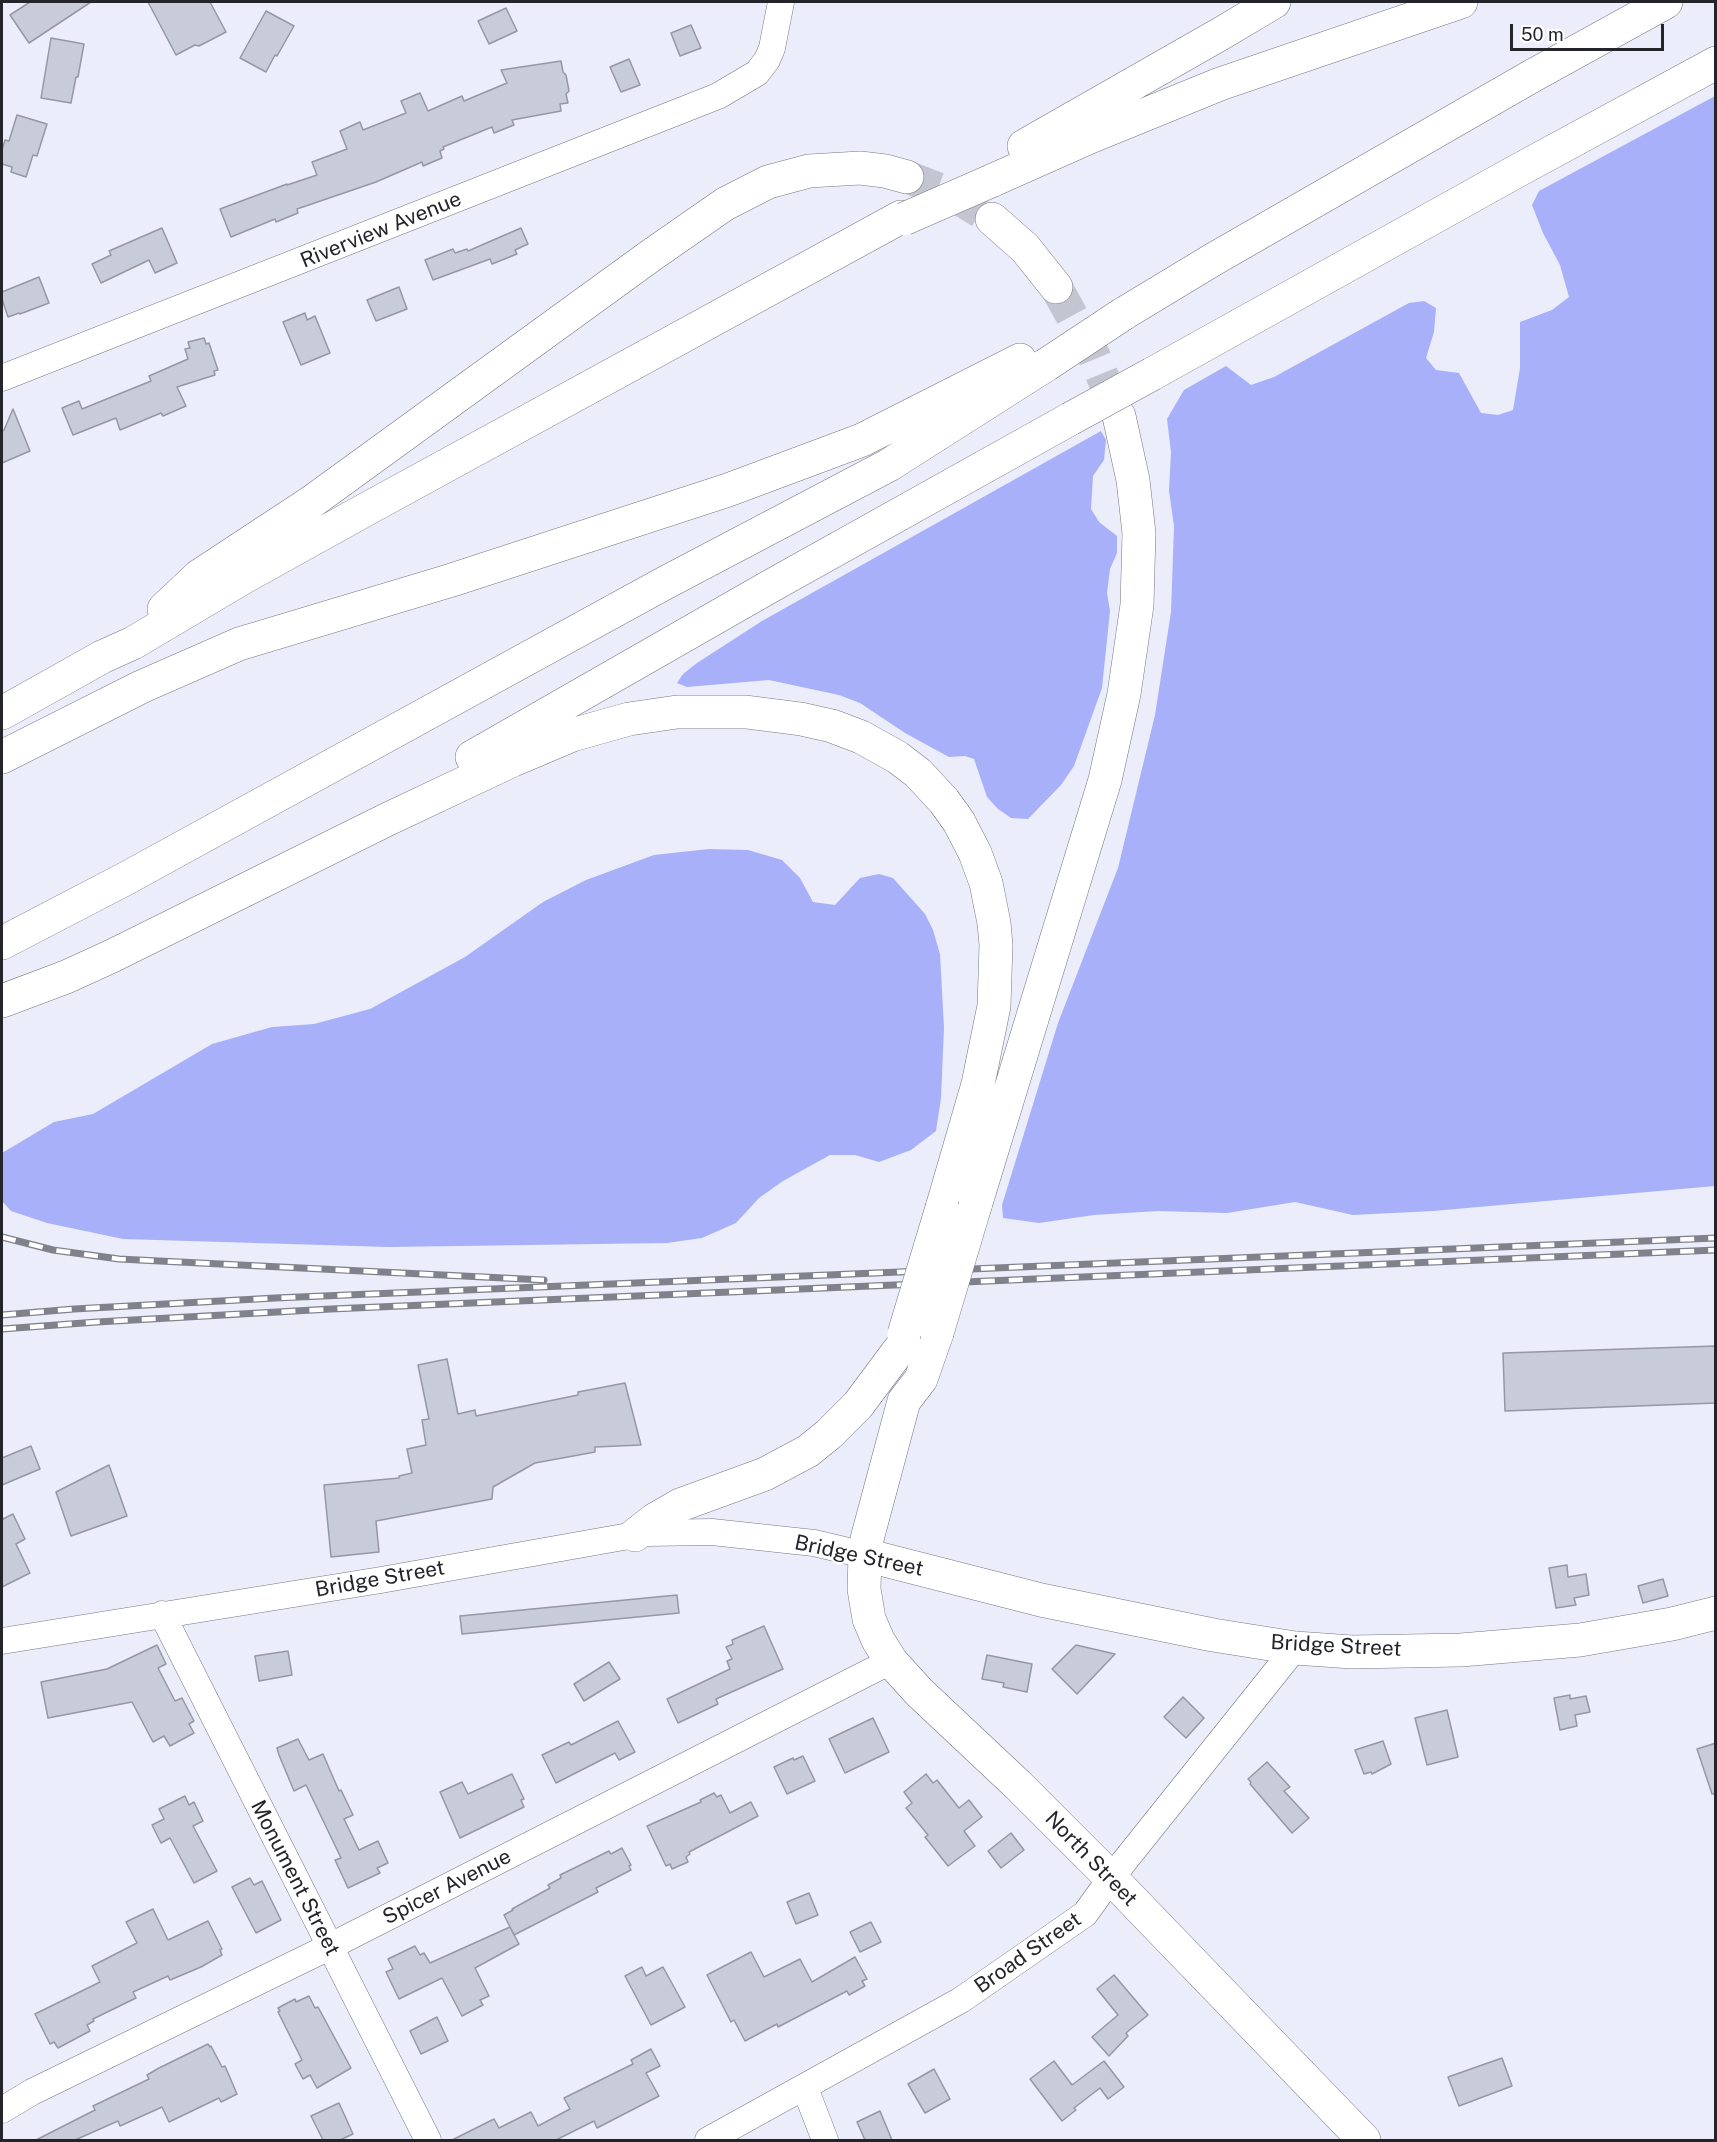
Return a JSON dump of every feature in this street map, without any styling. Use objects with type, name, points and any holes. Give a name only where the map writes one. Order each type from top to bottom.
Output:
[{"type":"main road","points":[[2,713],[102,657],[133,643],[246,576],[677,338],[898,220],[983,178],[1274,2]]},
{"type":"main road","points":[[983,178],[1211,87],[1461,2]]},
{"type":"main road","points":[[1231,250],[1285,199],[1392,133],[1624,2]]},
{"type":"main road","points":[[2,758],[141,687],[239,644],[430,587],[728,490],[862,440],[1042,358],[1112,321],[1532,76],[1666,2]]},
{"type":"main road","points":[[2,1001],[66,977],[137,945],[210,906],[769,587],[1517,171],[1716,63]]},
{"type":"main road","points":[[133,643],[154,619],[199,576],[310,503],[725,204],[768,182],[809,171],[860,168],[907,177]]},
{"type":"main road","points":[[992,219],[1025,248],[1056,287]]},
{"type":"main road","points":[[2,943],[125,879],[663,584],[889,465],[1042,358]]},
{"type":"main road","points":[[904,1401],[921,1379],[937,1333],[1105,780],[1124,694],[1137,605],[1139,533],[1133,480],[1119,416]]},
{"type":"main road","points":[[210,906],[513,759],[572,735],[641,716],[724,711],[788,716],[852,733],[882,747],[905,762],[925,779],[944,801],[959,822],[975,853],[990,902],[996,956],[996,986],[992,1018],[978,1084],[901,1342],[895,1376],[904,1401]]},
{"type":"main road","points":[[635,1535],[654,1520],[680,1505],[765,1474],[808,1451],[858,1405],[901,1342]]},
{"type":"main road","name":"North Street","points":[[904,1401],[867,1539],[865,1556],[864,1589],[869,1619],[891,1661],[919,1692],[1018,1785],[1111,1878],[1364,2140]]},
{"type":"main road","name":"Bridge Street","points":[[865,1556],[1041,1600],[1213,1635],[1295,1648],[1352,1652],[1461,1650],[1568,1641],[1672,1624],[1716,1613]]},
{"type":"street","name":"Riverview Avenue","points":[[2,378],[718,96],[757,73],[767,60],[772,48],[782,2]]},
{"type":"street","name":"Bridge Street","points":[[2,1641],[381,1580],[646,1533],[712,1532],[814,1543],[865,1556]]},
{"type":"street","name":"Monument Street","points":[[162,1614],[428,2140]]},
{"type":"street","name":"Broad Street","points":[[708,2140],[962,2000],[1085,1914],[1111,1878],[1295,1648]]},
{"type":"street","name":"Spicer Avenue","points":[[2,2110],[32,2092],[330,1947],[891,1661]]},
{"type":"street","points":[[805,2088],[825,2140]]},
{"type":"shaded area","points":[[1715,96],[1715,1186],[1433,1211],[1353,1215],[1295,1202],[1227,1213],[1158,1211],[1094,1215],[1039,1223],[1003,1218],[1002,1205],[1058,1023],[1118,868],[1155,715],[1171,612],[1174,526],[1169,491],[1171,452],[1167,419],[1184,390],[1226,366],[1251,385],[1274,377],[1409,303],[1424,301],[1436,308],[1434,332],[1426,358],[1436,370],[1459,373],[1481,413],[1498,415],[1513,410],[1520,368],[1520,322],[1552,310],[1569,297],[1560,265],[1543,233],[1532,205],[1539,191]]},
{"type":"shaded area","points":[[1101,431],[1106,440],[1104,460],[1093,476],[1091,509],[1099,522],[1117,536],[1117,553],[1110,569],[1107,593],[1110,611],[1102,688],[1074,766],[1061,785],[1028,819],[1011,818],[987,797],[974,759],[965,756],[949,757],[905,733],[860,703],[839,695],[769,680],[687,687],[677,683],[683,674],[697,663],[762,621]]},
{"type":"shaded area","points":[[709,849],[748,850],[782,860],[800,878],[813,902],[835,905],[860,878],[879,874],[893,878],[925,914],[933,930],[940,954],[944,1028],[941,1098],[936,1131],[911,1150],[879,1162],[855,1155],[830,1155],[783,1181],[759,1198],[736,1223],[702,1238],[667,1243],[389,1247],[123,1239],[47,1223],[11,1211],[2,1201],[2,1153],[54,1122],[93,1114],[212,1044],[272,1027],[314,1024],[370,1009],[465,957],[543,902],[586,880],[654,855]]},
{"type":"building","points":[[30,2],[91,2],[29,43],[10,15]]},
{"type":"building","points":[[148,2],[210,2],[226,32],[176,55]]},
{"type":"building","points":[[506,8],[517,31],[489,44],[478,21]]},
{"type":"building","points":[[266,11],[294,26],[266,72],[240,58]]},
{"type":"building","points":[[691,25],[701,48],[680,56],[671,33]]},
{"type":"building","points":[[51,38],[84,44],[71,103],[41,98]]},
{"type":"building","points":[[629,59],[640,85],[621,92],[610,67]]},
{"type":"building","points":[[561,61],[569,91],[566,94],[568,103],[560,104],[561,111],[512,120],[514,125],[494,133],[492,127],[443,147],[444,149],[440,151],[442,158],[423,166],[422,162],[376,182],[297,209],[298,213],[276,222],[275,219],[231,237],[220,209],[317,175],[312,162],[347,149],[340,131],[360,122],[363,130],[406,113],[401,101],[420,93],[428,111],[462,96],[464,101],[507,83],[501,70]]},
{"type":"building","points":[[17,115],[47,124],[37,156],[33,155],[26,177],[11,172],[12,167],[2,164],[5,140],[9,141]]},
{"type":"building","points":[[162,228],[177,263],[155,273],[149,260],[101,283],[92,264],[111,255],[109,251]]},
{"type":"building","points":[[521,228],[528,244],[515,250],[517,254],[492,264],[490,259],[433,280],[425,260],[453,249],[455,253],[467,249],[468,251]]},
{"type":"building","points":[[39,277],[49,303],[8,317],[2,292]]},
{"type":"building","points":[[399,287],[407,309],[376,321],[367,300]]},
{"type":"building","points":[[305,313],[307,320],[315,316],[330,353],[301,365],[283,322]]},
{"type":"building","points":[[204,338],[206,344],[209,343],[218,370],[214,371],[215,375],[177,387],[186,406],[163,416],[161,413],[120,430],[116,418],[73,435],[62,408],[79,401],[82,409],[151,381],[149,376],[188,359],[185,349],[190,348],[188,342]]},
{"type":"building","points":[[13,409],[30,451],[2,463],[2,431]]},
{"type":"building","points":[[1716,1346],[1716,1403],[1505,1411],[1503,1353]]},
{"type":"building","points":[[447,1359],[458,1414],[475,1410],[476,1416],[625,1383],[641,1445],[595,1447],[595,1452],[535,1463],[493,1487],[492,1499],[376,1521],[379,1552],[331,1557],[324,1485],[399,1478],[399,1476],[412,1473],[407,1449],[426,1445],[422,1420],[429,1419],[418,1365]]},
{"type":"building","points":[[31,1446],[40,1469],[2,1485],[2,1458]]},
{"type":"building","points":[[109,1465],[127,1516],[71,1536],[56,1492]]},
{"type":"building","points":[[13,1514],[25,1539],[16,1544],[30,1573],[2,1587],[2,1516],[3,1519]]},
{"type":"building","points":[[1567,1565],[1568,1577],[1586,1574],[1589,1595],[1574,1598],[1576,1605],[1556,1608],[1549,1568]]},
{"type":"building","points":[[1663,1579],[1668,1596],[1643,1603],[1638,1586]]},
{"type":"building","points":[[677,1595],[679,1613],[462,1634],[460,1616]]},
{"type":"building","points":[[764,1626],[783,1669],[716,1699],[718,1704],[678,1723],[667,1699],[730,1669],[727,1661],[732,1659],[726,1647],[733,1644],[732,1640]]},
{"type":"building","points":[[157,1645],[166,1664],[158,1668],[175,1701],[182,1698],[194,1721],[189,1724],[194,1733],[170,1746],[164,1736],[153,1742],[132,1702],[48,1718],[41,1682],[107,1669]]},
{"type":"building","points":[[1076,1645],[1115,1654],[1077,1694],[1052,1669]]},
{"type":"building","points":[[288,1651],[292,1675],[259,1681],[255,1656]]},
{"type":"building","points":[[987,1655],[1032,1664],[1027,1692],[1003,1687],[1004,1683],[982,1679]]},
{"type":"building","points":[[609,1662],[620,1679],[584,1701],[574,1684]]},
{"type":"building","points":[[1570,1695],[1570,1699],[1586,1696],[1590,1712],[1575,1715],[1577,1726],[1560,1730],[1554,1698]]},
{"type":"building","points":[[1183,1697],[1204,1718],[1186,1738],[1164,1717]]},
{"type":"building","points":[[1447,1710],[1458,1757],[1427,1765],[1415,1718]]},
{"type":"building","points":[[873,1718],[889,1752],[845,1773],[829,1739]]},
{"type":"building","points":[[618,1721],[635,1752],[619,1760],[615,1753],[556,1783],[542,1755],[569,1742],[571,1745]]},
{"type":"building","points":[[298,1739],[309,1760],[323,1754],[339,1791],[341,1790],[353,1815],[344,1819],[359,1850],[378,1841],[388,1863],[377,1868],[380,1873],[348,1888],[335,1860],[341,1858],[306,1785],[294,1791],[279,1755],[277,1748]]},
{"type":"building","points":[[1383,1741],[1391,1764],[1372,1774],[1371,1772],[1364,1774],[1355,1750]]},
{"type":"building","points":[[1716,1743],[1716,1794],[1712,1794],[1697,1749]]},
{"type":"building","points":[[803,1756],[815,1781],[787,1794],[774,1767]]},
{"type":"building","points":[[1267,1762],[1290,1787],[1284,1791],[1309,1818],[1292,1833],[1248,1779]]},
{"type":"building","points":[[512,1774],[524,1799],[521,1800],[524,1807],[460,1838],[440,1792],[462,1782],[468,1794]]},
{"type":"building","points":[[926,1774],[933,1783],[937,1780],[959,1808],[969,1800],[982,1817],[964,1831],[975,1846],[948,1866],[925,1837],[928,1835],[906,1808],[912,1803],[904,1792]]},
{"type":"building","points":[[714,1793],[717,1797],[721,1795],[730,1813],[751,1802],[758,1816],[689,1852],[690,1854],[686,1857],[688,1862],[672,1869],[670,1864],[666,1866],[647,1826],[701,1802],[700,1800]]},
{"type":"building","points":[[185,1796],[189,1805],[194,1802],[203,1821],[193,1826],[217,1871],[194,1883],[170,1838],[161,1843],[152,1825],[164,1819],[159,1809]]},
{"type":"building","points":[[1011,1833],[1024,1850],[1001,1868],[988,1851]]},
{"type":"building","points":[[622,1848],[631,1865],[629,1866],[631,1870],[596,1888],[598,1892],[514,1935],[504,1915],[550,1888],[548,1885],[561,1878],[560,1875],[609,1851],[611,1854]]},
{"type":"building","points":[[250,1878],[254,1885],[262,1881],[281,1920],[256,1933],[232,1887]]},
{"type":"building","points":[[809,1893],[818,1915],[796,1924],[787,1902]]},
{"type":"building","points":[[153,1909],[168,1940],[208,1921],[222,1949],[220,1950],[222,1955],[170,1980],[168,1976],[133,1992],[136,1998],[93,2019],[94,2021],[87,2025],[90,2031],[58,2048],[54,2042],[50,2044],[35,2014],[100,1982],[92,1966],[137,1943],[126,1922]]},
{"type":"building","points":[[871,1922],[881,1942],[860,1952],[850,1932]]},
{"type":"building","points":[[510,1927],[519,1944],[475,1968],[489,1996],[480,2000],[483,2005],[462,2016],[442,1978],[399,1999],[386,1972],[393,1969],[388,1959],[415,1946],[420,1955],[424,1953],[430,1963]]},
{"type":"building","points":[[751,1952],[764,1977],[800,1959],[812,1982],[855,1957],[867,1979],[862,1981],[865,1986],[849,1995],[847,1991],[778,2027],[777,2024],[745,2041],[734,2020],[731,2022],[707,1975]]},
{"type":"building","points":[[642,1967],[646,1976],[663,1967],[685,2007],[651,2025],[625,1976]]},
{"type":"building","points":[[1114,1975],[1148,2015],[1126,2033],[1128,2036],[1109,2056],[1092,2037],[1118,2015],[1097,1989]]},
{"type":"building","points":[[309,1996],[315,2008],[318,2007],[351,2068],[317,2088],[310,2075],[303,2079],[295,2064],[302,2060],[278,2012],[280,2011],[278,2008],[295,1999],[296,2002]]},
{"type":"building","points":[[437,2017],[448,2041],[421,2054],[410,2031]]},
{"type":"building","points":[[208,2044],[222,2067],[225,2066],[237,2094],[221,2102],[219,2098],[169,2122],[162,2107],[120,2126],[118,2121],[75,2140],[36,2140],[95,2110],[93,2106],[149,2079],[147,2075],[159,2068]]},
{"type":"building","points":[[651,2049],[660,2066],[646,2073],[659,2096],[597,2128],[594,2121],[556,2140],[452,2140],[494,2119],[499,2128],[531,2112],[538,2126],[570,2109],[564,2098],[633,2064],[631,2060]]},
{"type":"building","points":[[1502,2058],[1512,2086],[1459,2106],[1448,2077]]},
{"type":"building","points":[[1054,2061],[1072,2085],[1104,2061],[1124,2087],[1108,2099],[1100,2088],[1074,2108],[1076,2110],[1062,2121],[1030,2079]]},
{"type":"building","points":[[934,2069],[950,2099],[925,2113],[908,2084]]},
{"type":"building","points":[[339,2103],[353,2134],[340,2140],[323,2140],[311,2116]]},
{"type":"building","points":[[880,2111],[892,2140],[865,2140],[857,2122]]},
{"type":"tunnel","points":[[907,177],[952,194],[992,219]]},
{"type":"tunnel","points":[[1056,287],[1094,356],[1119,416]]},
{"type":"railway","points":[[2,1237],[53,1250],[119,1259],[544,1280]]},
{"type":"railway","points":[[2,1315],[275,1298],[1716,1238]]},
{"type":"railway","points":[[2,1329],[331,1309],[1716,1250]]}]
